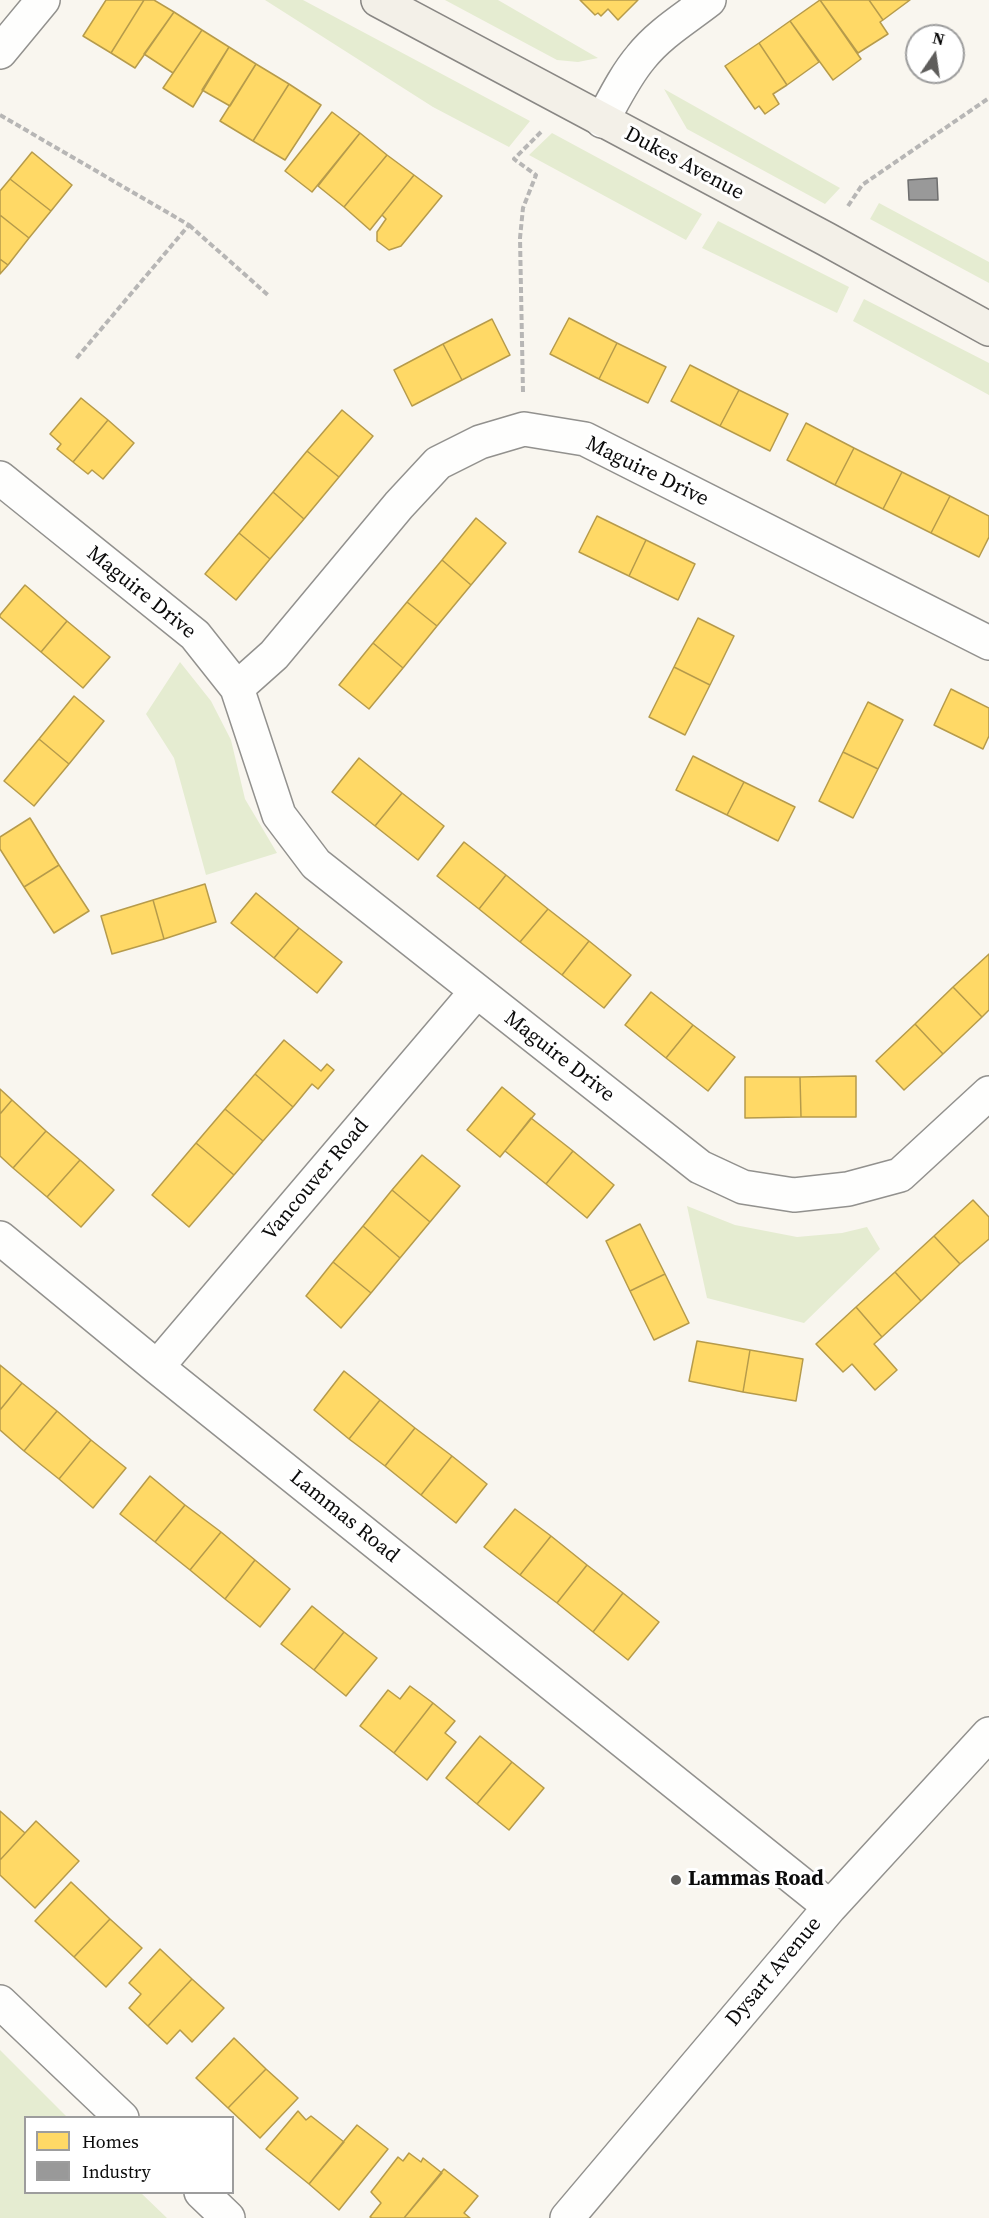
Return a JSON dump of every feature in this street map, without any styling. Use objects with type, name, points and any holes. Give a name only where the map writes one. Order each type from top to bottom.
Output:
[{"type":"street","points":[[0,52],[43,0]]},
{"type":"street","name":"Dukes Avenue","points":[[378,0],[568,104],[826,239],[989,329]]},
{"type":"street","points":[[602,121],[640,57],[665,33],[709,0]]},
{"type":"street","name":"Maguire Drive","points":[[237,688],[274,655],[399,505],[438,463],[480,442],[524,429],[585,439],[989,643]]},
{"type":"street","name":"Maguire Drive","points":[[0,478],[195,635],[237,688],[279,815],[316,864],[700,1167],[743,1187],[794,1195],[848,1189],[900,1175],[989,1093]]},
{"type":"street","name":"Vancouver Road","points":[[157,1367],[476,992]]},
{"type":"street","name":"Lammas Road","points":[[0,1238],[157,1367],[830,1907]]},
{"type":"street","name":"Dysart Avenue","points":[[567,2218],[830,1907],[989,1734]]},
{"type":"street","points":[[0,2002],[120,2116]]},
{"type":"path","points":[[826,239],[862,185],[989,98]]},
{"type":"path","points":[[524,429],[520,238],[523,208],[536,175],[514,159],[568,104]]},
{"type":"path","points":[[0,115],[189,225],[268,295]]},
{"type":"path","points":[[75,360],[189,225]]},
{"type":"green space","points":[[265,0],[303,0],[530,121],[509,147],[433,107]]},
{"type":"green space","points":[[445,0],[498,0],[598,58],[578,62],[557,60]]},
{"type":"green space","points":[[664,89],[840,188],[825,204],[687,129]]},
{"type":"green space","points":[[552,133],[702,214],[686,240],[529,155]]},
{"type":"green space","points":[[879,203],[989,262],[989,283],[870,219]]},
{"type":"green space","points":[[718,221],[849,287],[837,313],[702,248]]},
{"type":"green space","points":[[864,299],[989,363],[989,395],[853,321]]},
{"type":"green space","points":[[180,662],[211,701],[231,740],[245,799],[277,853],[206,875],[174,758],[146,714]]},
{"type":"green space","points":[[687,1206],[735,1225],[797,1237],[842,1233],[867,1227],[880,1249],[804,1323],[707,1298]]},
{"type":"green space","points":[[0,2050],[66,2116],[24,2116],[24,2194],[142,2194],[167,2218],[0,2218]]},
{"type":"building: Homes","points":[[106,0],[144,0],[111,53],[83,36]]},
{"type":"building: Homes","points":[[144,0],[154,0],[174,12],[135,68],[111,53]]},
{"type":"building: Homes","points":[[580,0],[638,0],[618,20],[608,9],[601,16],[598,13],[595,15]]},
{"type":"building: Homes","points":[[820,0],[861,59],[833,80],[790,21]]},
{"type":"building: Homes","points":[[820,0],[869,0],[883,20],[880,22],[888,34],[858,53]]},
{"type":"building: Homes","points":[[869,0],[910,0],[883,20]]},
{"type":"building: Homes","points":[[174,12],[202,30],[173,73],[144,54]]},
{"type":"building: Homes","points":[[790,21],[819,62],[787,85],[759,43]]},
{"type":"building: Homes","points":[[202,30],[229,47],[193,107],[163,88]]},
{"type":"building: Homes","points":[[759,43],[787,85],[773,94],[779,104],[765,114],[759,106],[755,109],[725,66]]},
{"type":"building: Homes","points":[[229,47],[256,64],[230,106],[202,90]]},
{"type":"building: Homes","points":[[256,64],[289,84],[253,141],[220,121]]},
{"type":"building: Homes","points":[[289,84],[321,105],[285,160],[253,141]]},
{"type":"building: Homes","points":[[332,112],[360,133],[312,192],[285,171]]},
{"type":"building: Homes","points":[[360,133],[387,155],[344,207],[318,186]]},
{"type":"building: Homes","points":[[32,152],[72,185],[51,211],[10,179]]},
{"type":"building: Homes","points":[[387,155],[414,175],[370,230],[344,207]]},
{"type":"building: Homes","points":[[414,175],[442,196],[401,246],[389,250],[377,241],[377,232],[386,219],[382,215]]},
{"type":"building: Homes","points":[[10,179],[51,211],[29,238],[0,215],[0,191]]},
{"type":"building: Homes","points":[[0,215],[29,238],[8,265],[0,259]]},
{"type":"building: Homes","points":[[0,259],[8,265],[0,274]]},
{"type":"building: Homes","points":[[569,318],[617,343],[599,379],[550,354]]},
{"type":"building: Homes","points":[[492,319],[510,355],[462,380],[443,344]]},
{"type":"building: Homes","points":[[617,343],[666,367],[648,403],[599,379]]},
{"type":"building: Homes","points":[[443,344],[462,380],[412,406],[394,370]]},
{"type":"building: Homes","points":[[690,365],[739,390],[720,426],[671,401]]},
{"type":"building: Homes","points":[[739,390],[788,414],[770,451],[720,426]]},
{"type":"building: Homes","points":[[81,398],[108,420],[73,462],[57,449],[61,444],[50,434]]},
{"type":"building: Homes","points":[[342,410],[373,436],[339,477],[307,451]]},
{"type":"building: Homes","points":[[108,420],[134,443],[103,479],[92,470],[88,474],[73,462]]},
{"type":"building: Homes","points":[[806,423],[854,448],[835,485],[787,460]]},
{"type":"building: Homes","points":[[854,448],[902,472],[883,509],[835,485]]},
{"type":"building: Homes","points":[[307,451],[339,477],[304,519],[273,492]]},
{"type":"building: Homes","points":[[902,472],[950,496],[931,533],[883,509]]},
{"type":"building: Homes","points":[[273,492],[304,519],[270,559],[239,533]]},
{"type":"building: Homes","points":[[950,496],[989,516],[989,537],[979,557],[931,533]]},
{"type":"building: Homes","points":[[597,516],[646,540],[629,576],[579,552]]},
{"type":"building: Homes","points":[[476,518],[506,543],[471,585],[442,560]]},
{"type":"building: Homes","points":[[239,533],[270,559],[236,600],[205,574]]},
{"type":"building: Homes","points":[[646,540],[695,564],[678,600],[629,576]]},
{"type":"building: Homes","points":[[442,560],[471,585],[437,626],[407,602]]},
{"type":"building: Homes","points":[[25,585],[67,621],[41,652],[0,617]]},
{"type":"building: Homes","points":[[407,602],[437,626],[403,668],[373,643]]},
{"type":"building: Homes","points":[[698,618],[734,636],[710,685],[674,667]]},
{"type":"building: Homes","points":[[67,621],[110,657],[83,688],[41,652]]},
{"type":"building: Homes","points":[[373,643],[403,668],[369,709],[339,685]]},
{"type":"building: Homes","points":[[674,667],[710,685],[685,735],[649,717]]},
{"type":"building: Homes","points":[[951,689],[989,708],[989,736],[983,749],[934,725]]},
{"type":"building: Homes","points":[[74,696],[104,721],[69,764],[39,739]]},
{"type":"building: Homes","points":[[868,702],[903,720],[878,769],[843,752]]},
{"type":"building: Homes","points":[[39,739],[69,764],[34,806],[4,781]]},
{"type":"building: Homes","points":[[843,752],[878,769],[853,818],[819,801]]},
{"type":"building: Homes","points":[[693,756],[744,782],[727,815],[676,790]]},
{"type":"building: Homes","points":[[359,758],[402,793],[375,826],[332,792]]},
{"type":"building: Homes","points":[[744,782],[795,807],[778,841],[727,815]]},
{"type":"building: Homes","points":[[402,793],[444,826],[418,860],[375,826]]},
{"type":"building: Homes","points":[[30,818],[59,865],[24,887],[0,849],[0,837]]},
{"type":"building: Homes","points":[[464,842],[506,875],[479,909],[437,876]]},
{"type":"building: Homes","points":[[59,865],[89,911],[54,933],[24,887]]},
{"type":"building: Homes","points":[[506,875],[548,909],[520,942],[479,909]]},
{"type":"building: Homes","points":[[205,884],[216,922],[164,939],[153,900]]},
{"type":"building: Homes","points":[[256,893],[299,928],[274,958],[231,923]]},
{"type":"building: Homes","points":[[153,900],[164,939],[112,954],[101,916]]},
{"type":"building: Homes","points":[[548,909],[589,941],[562,975],[520,942]]},
{"type":"building: Homes","points":[[299,928],[342,962],[317,993],[274,958]]},
{"type":"building: Homes","points":[[589,941],[631,975],[604,1008],[562,975]]},
{"type":"building: Homes","points":[[989,954],[989,1010],[982,1017],[953,987]]},
{"type":"building: Homes","points":[[953,987],[982,1017],[943,1054],[915,1024]]},
{"type":"building: Homes","points":[[651,992],[693,1025],[666,1058],[625,1025]]},
{"type":"building: Homes","points":[[915,1024],[943,1054],[904,1090],[876,1061]]},
{"type":"building: Homes","points":[[693,1025],[735,1057],[708,1091],[666,1058]]},
{"type":"building: Homes","points":[[284,1040],[321,1071],[327,1064],[334,1070],[318,1089],[312,1084],[293,1107],[255,1074]]},
{"type":"building: Homes","points":[[255,1074],[293,1107],[263,1141],[225,1109]]},
{"type":"building: Homes","points":[[856,1076],[856,1117],[801,1117],[800,1077]]},
{"type":"building: Homes","points":[[745,1077],[800,1077],[801,1117],[745,1118]]},
{"type":"building: Homes","points":[[502,1087],[535,1114],[500,1157],[467,1130]]},
{"type":"building: Homes","points":[[0,1089],[12,1100],[0,1114]]},
{"type":"building: Homes","points":[[12,1100],[46,1131],[13,1168],[0,1156],[0,1114]]},
{"type":"building: Homes","points":[[225,1109],[263,1141],[234,1175],[196,1143]]},
{"type":"building: Homes","points":[[531,1118],[573,1151],[546,1184],[505,1151]]},
{"type":"building: Homes","points":[[46,1131],[80,1160],[47,1197],[13,1168]]},
{"type":"building: Homes","points":[[196,1143],[234,1175],[189,1227],[152,1195]]},
{"type":"building: Homes","points":[[573,1151],[614,1185],[587,1218],[546,1184]]},
{"type":"building: Homes","points":[[422,1155],[460,1186],[430,1222],[392,1190]]},
{"type":"building: Homes","points":[[80,1160],[114,1190],[81,1227],[47,1197]]},
{"type":"building: Homes","points":[[392,1190],[430,1222],[400,1258],[363,1226]]},
{"type":"building: Homes","points":[[973,1200],[989,1217],[989,1239],[960,1264],[934,1236]]},
{"type":"building: Homes","points":[[640,1224],[665,1274],[630,1291],[606,1241]]},
{"type":"building: Homes","points":[[363,1226],[400,1258],[371,1293],[333,1262]]},
{"type":"building: Homes","points":[[934,1236],[960,1264],[921,1301],[895,1272]]},
{"type":"building: Homes","points":[[333,1262],[371,1293],[341,1328],[306,1296]]},
{"type":"building: Homes","points":[[895,1272],[921,1301],[882,1337],[856,1307]]},
{"type":"building: Homes","points":[[665,1274],[689,1323],[654,1340],[630,1291]]},
{"type":"building: Homes","points":[[856,1307],[882,1337],[874,1344],[897,1370],[875,1390],[852,1364],[843,1372],[816,1344]]},
{"type":"building: Homes","points":[[697,1341],[750,1350],[743,1392],[689,1381]]},
{"type":"building: Homes","points":[[750,1350],[803,1359],[796,1401],[743,1392]]},
{"type":"building: Homes","points":[[0,1365],[22,1383],[0,1410]]},
{"type":"building: Homes","points":[[344,1371],[380,1400],[349,1439],[314,1410]]},
{"type":"building: Homes","points":[[22,1383],[57,1411],[24,1451],[0,1430],[0,1410]]},
{"type":"building: Homes","points":[[380,1400],[415,1428],[385,1466],[349,1439]]},
{"type":"building: Homes","points":[[57,1411],[91,1440],[59,1479],[24,1451]]},
{"type":"building: Homes","points":[[415,1428],[452,1456],[421,1495],[385,1466]]},
{"type":"building: Homes","points":[[91,1440],[126,1468],[93,1508],[59,1479]]},
{"type":"building: Homes","points":[[452,1456],[487,1484],[456,1523],[421,1495]]},
{"type":"building: Homes","points":[[150,1476],[185,1505],[155,1542],[120,1514]]},
{"type":"building: Homes","points":[[185,1505],[221,1532],[190,1570],[155,1542]]},
{"type":"building: Homes","points":[[515,1509],[551,1536],[520,1575],[484,1547]]},
{"type":"building: Homes","points":[[221,1532],[255,1560],[225,1599],[190,1570]]},
{"type":"building: Homes","points":[[551,1536],[587,1565],[557,1603],[520,1575]]},
{"type":"building: Homes","points":[[255,1560],[290,1589],[260,1627],[225,1599]]},
{"type":"building: Homes","points":[[587,1565],[623,1593],[593,1632],[557,1603]]},
{"type":"building: Homes","points":[[623,1593],[659,1622],[628,1660],[593,1632]]},
{"type":"building: Homes","points":[[312,1606],[344,1632],[314,1670],[281,1644]]},
{"type":"building: Homes","points":[[344,1632],[377,1658],[346,1696],[314,1670]]},
{"type":"building: Homes","points":[[410,1686],[433,1703],[394,1753],[360,1726],[388,1690],[400,1699]]},
{"type":"building: Homes","points":[[433,1703],[455,1721],[445,1733],[456,1742],[427,1780],[394,1753]]},
{"type":"building: Homes","points":[[480,1736],[512,1762],[477,1804],[446,1778]]},
{"type":"building: Homes","points":[[512,1762],[544,1788],[509,1830],[477,1804]]},
{"type":"building: Homes","points":[[0,1811],[25,1833],[0,1860]]},
{"type":"building: Homes","points":[[36,1821],[79,1861],[35,1908],[0,1875],[0,1860]]},
{"type":"building: Homes","points":[[71,1882],[110,1919],[74,1957],[35,1921]]},
{"type":"building: Homes","points":[[110,1919],[142,1948],[106,1987],[74,1957]]},
{"type":"building: Homes","points":[[160,1949],[192,1979],[148,2026],[129,2008],[141,1994],[129,1983]]},
{"type":"building: Homes","points":[[192,1979],[224,2008],[192,2042],[180,2030],[167,2044],[148,2026]]},
{"type":"building: Homes","points":[[234,2038],[266,2069],[228,2108],[196,2078]]},
{"type":"building: Homes","points":[[266,2069],[298,2098],[260,2138],[228,2108]]},
{"type":"building: Homes","points":[[298,2111],[306,2120],[311,2116],[344,2142],[309,2184],[266,2149]]},
{"type":"building: Homes","points":[[357,2125],[388,2149],[339,2210],[309,2184]]},
{"type":"building: Homes","points":[[409,2153],[421,2162],[423,2158],[442,2173],[404,2218],[370,2217],[381,2203],[371,2192],[398,2157],[403,2161]]},
{"type":"building: Homes","points":[[444,2169],[478,2196],[464,2213],[470,2218],[404,2218]]},
{"type":"building: Industry","points":[[937,178],[938,200],[909,200],[908,180]]},
{"type":"place","name":"Lammas Road","points":[[676,1880]]}]
